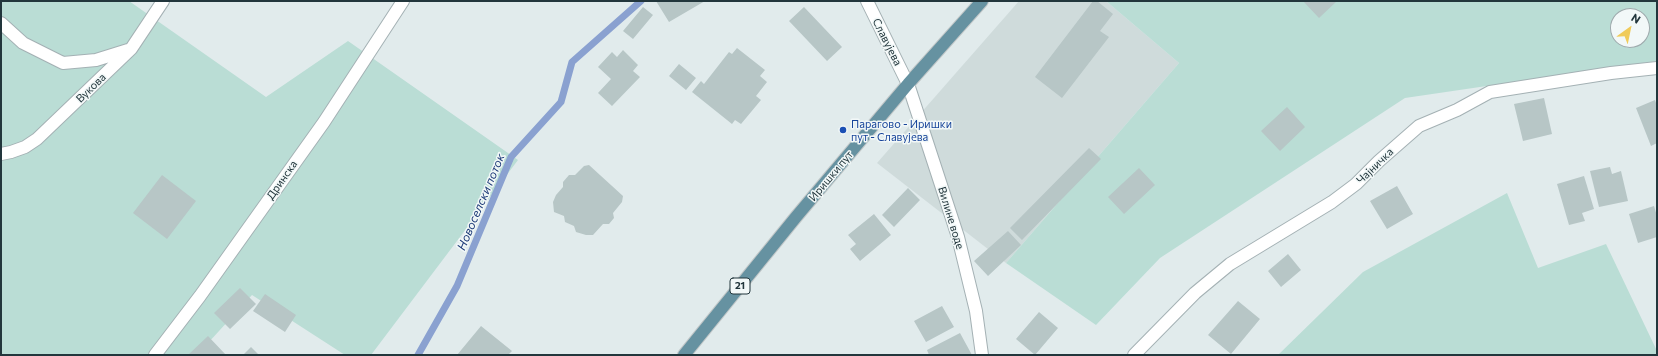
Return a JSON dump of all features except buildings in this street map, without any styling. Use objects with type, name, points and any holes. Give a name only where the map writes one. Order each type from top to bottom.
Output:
[{"type":"main road","name":"Иришки пут","points":[[684,355],[774,244],[908,84],[982,1]]},
{"type":"street","name":"Вукова","points":[[1,154],[25,147],[37,139],[131,49],[163,1]]},
{"type":"street","name":"Дринска","points":[[155,355],[200,296],[324,122],[403,1]]},
{"type":"street","name":"Славујева","points":[[866,1],[908,84]]},
{"type":"street","points":[[1,23],[23,43],[64,63],[96,60],[131,49]]},
{"type":"street","name":"Чајничка","points":[[1134,355],[1195,293],[1230,264],[1302,222],[1332,202],[1356,184],[1379,161],[1419,126],[1457,110],[1490,92],[1610,73],[1657,68]]},
{"type":"street","name":"Вилине воде","points":[[908,84],[958,237],[976,311],[982,355]]},
{"type":"shaded area","points":[[1019,1],[1106,1],[1179,63],[1006,263],[877,163]]},
{"type":"green space","points":[[1,1],[129,1],[266,97],[348,41],[518,160],[371,355],[345,355],[252,295],[197,355],[1,355]]},
{"type":"green space","points":[[1106,1],[1657,1],[1657,61],[1405,98],[1160,258],[1096,325],[1006,263],[1179,63]]},
{"type":"green space","points":[[1507,193],[1538,268],[1606,244],[1657,351],[1657,355],[1278,355],[1363,272]]},
{"type":"waterway","name":"Новоселски поток","points":[[418,355],[457,286],[511,157],[561,102],[572,62],[641,1]]},
{"type":"place","name":"Парагово - Иришки пут - Славујева","points":[[843,130]]}]
